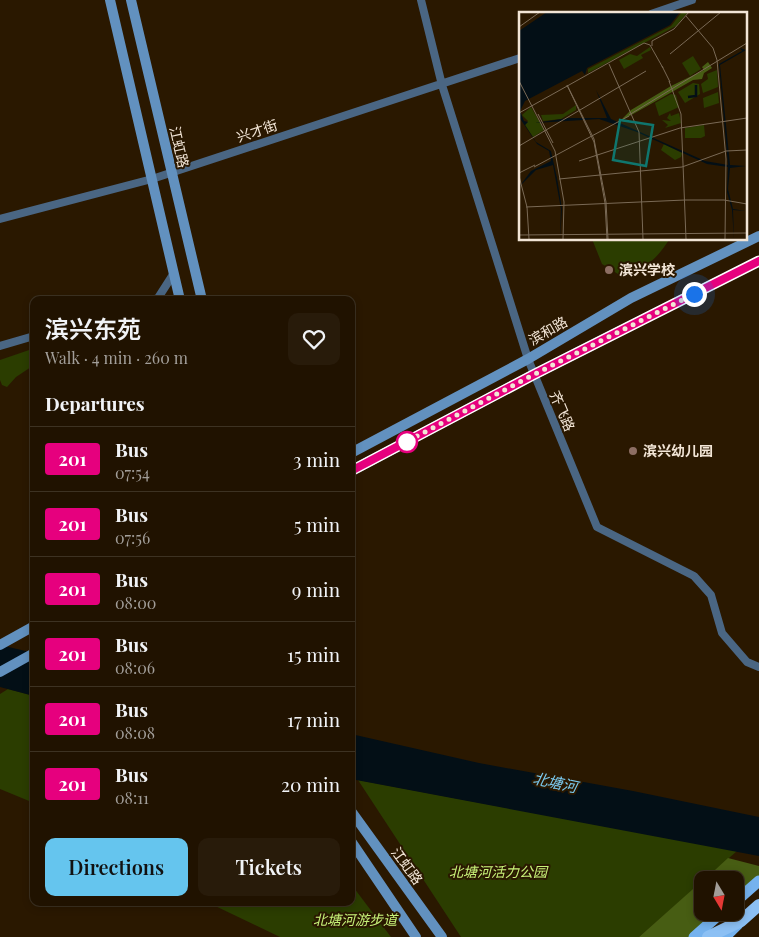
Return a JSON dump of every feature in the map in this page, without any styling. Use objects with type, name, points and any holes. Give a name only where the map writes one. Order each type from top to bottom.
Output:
[{"type":"highway","points":[[744,918],[759,905]]},
{"type":"highway","points":[[708,937],[741,921]]},
{"type":"main road","points":[[110,0],[179,296]]},
{"type":"main road","name":"江虹路","points":[[131,0],[201,296]]},
{"type":"main road","name":"滨和路","points":[[355,450],[528,359],[631,298],[759,236]]},
{"type":"main road","points":[[355,469],[533,375],[759,260]]},
{"type":"main road","points":[[0,645],[30,628]]},
{"type":"main road","points":[[0,672],[30,655]]},
{"type":"main road","name":"江虹路","points":[[355,817],[442,937]]},
{"type":"main road","points":[[355,846],[416,937]]},
{"type":"main road","points":[[744,894],[759,881]]},
{"type":"main road","points":[[694,937],[712,921]]},
{"type":"main road","points":[[724,937],[741,921]]},
{"type":"street","name":"齐飞路","points":[[422,0],[442,85],[533,375],[597,527],[694,576],[711,596],[722,633],[746,662],[759,666]]},
{"type":"street","points":[[657,12],[692,0]]},
{"type":"street","name":"兴才街","points":[[0,219],[152,179],[519,58]]},
{"type":"street","points":[[159,296],[174,273]]},
{"type":"street","points":[[0,346],[30,337]]},
{"type":"green space","points":[[592,240],[669,240],[653,259],[636,269],[618,274],[602,264]]},
{"type":"green space","points":[[30,350],[30,368],[16,377],[7,387],[2,385],[0,380],[0,360]]},
{"type":"green space","points":[[8,689],[30,695],[30,801],[0,789],[0,694]]},
{"type":"green space","name":"北塘河活力公园","points":[[358,780],[737,851],[714,871],[694,871],[694,889],[639,937],[461,937]]},
{"type":"green space","points":[[728,858],[759,866],[759,882],[744,895],[744,871],[714,871]]},
{"type":"green space","points":[[694,888],[694,921],[716,921],[697,937],[639,937]]},
{"type":"green space","name":"北塘河游步道","points":[[355,889],[391,937],[280,937],[215,906],[355,906]]},
{"type":"water","points":[[0,645],[30,652],[30,695],[0,687]]},
{"type":"water","name":"北塘河","points":[[355,735],[479,763],[633,791],[759,817],[759,856],[355,780]]},
{"type":"bus line","name":"201","points":[[355,469],[533,375],[759,261]]},
{"type":"place","name":"滨兴学校","points":[[609,270]]},
{"type":"place","name":"滨兴幼儿园","points":[[633,451]]},
{"type":"route","points":[[407,442],[404,443],[533,375],[694,294]]}]
